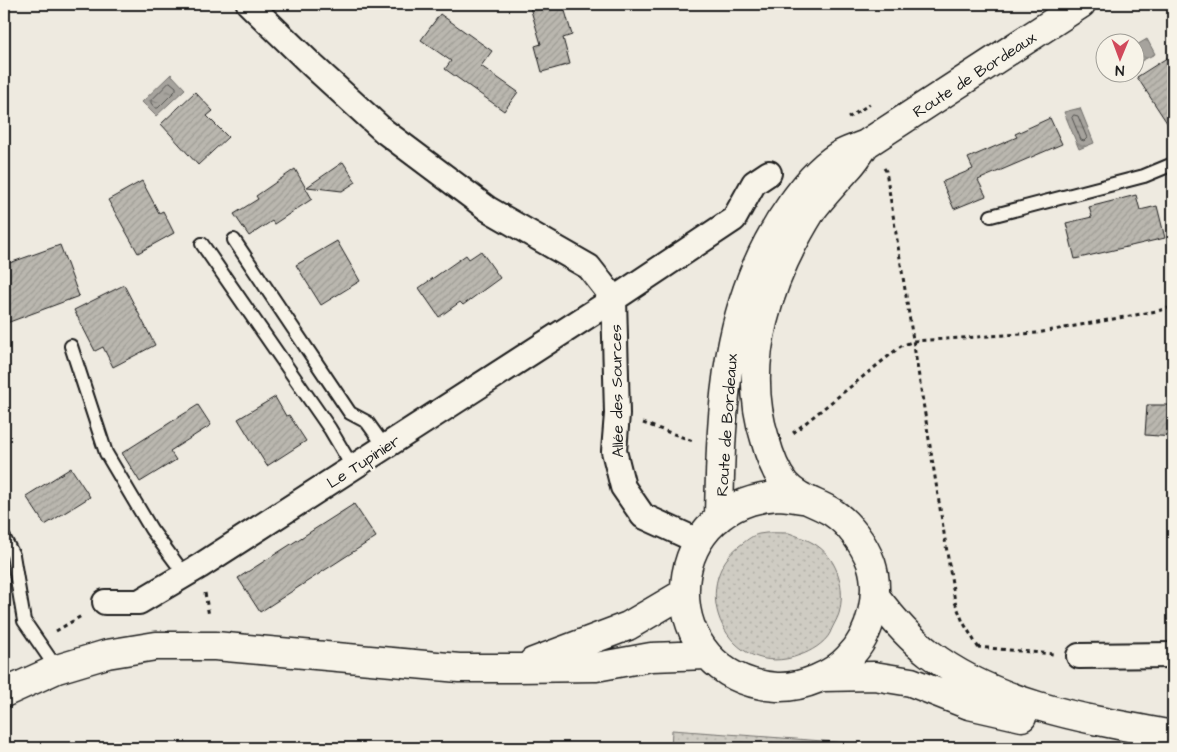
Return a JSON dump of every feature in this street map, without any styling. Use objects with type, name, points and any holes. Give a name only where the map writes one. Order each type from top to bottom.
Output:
[{"type":"main road","name":"Route de Bordeaux","points":[[719,518],[721,448],[726,381],[731,349],[743,299],[766,243],[808,182],[838,155],[866,144],[1081,4]]},
{"type":"main road","name":"Route de Bordeaux","points":[[803,499],[786,485],[776,469],[759,421],[756,382],[758,339],[771,296],[792,248],[814,208],[831,186],[849,168],[866,144]]},
{"type":"main road","points":[[780,496],[803,499],[832,512],[856,535],[871,564],[875,596],[868,629],[849,657],[822,677],[803,684],[782,687],[761,686],[741,679],[723,669],[708,655],[694,636],[687,615],[684,593],[687,566],[698,541],[708,528],[719,518],[738,506],[759,498],[780,496]]},
{"type":"main road","points":[[515,668],[628,626],[684,593]]},
{"type":"main road","points":[[875,596],[896,623],[930,654],[996,692],[1031,704],[1112,724],[1173,735]]},
{"type":"main road","points":[[4,693],[57,669],[106,654],[156,646],[215,646],[459,668],[596,667],[651,658],[708,655]]},
{"type":"main road","points":[[822,677],[874,676],[902,680],[969,705],[1025,718],[1112,724]]},
{"type":"street","points":[[249,4],[384,131],[488,209],[589,267],[614,300]]},
{"type":"street","name":"Le Tupinier","points":[[105,602],[139,602],[192,571],[614,300],[734,219],[754,183],[769,172]]},
{"type":"street","name":"Allée des Sources","points":[[614,300],[617,414],[614,452],[623,487],[643,516],[698,541]]},
{"type":"street","points":[[1079,656],[1173,655]]},
{"type":"lane","points":[[991,216],[1144,176],[1173,164]]},
{"type":"lane","points":[[234,240],[350,413],[367,422],[385,447]]},
{"type":"lane","points":[[202,244],[330,429],[353,468]]},
{"type":"lane","points":[[71,346],[106,453],[151,529],[192,571]]},
{"type":"lane","points":[[4,538],[13,555],[24,621],[57,669]]},
{"type":"path","points":[[848,118],[886,171],[955,602],[963,622],[978,647]]},
{"type":"path","points":[[768,449],[787,438],[901,346],[914,341],[1037,333],[1157,312],[1173,307]]},
{"type":"path","points":[[192,571],[215,646]]},
{"type":"path","points":[[930,654],[951,648],[978,647],[1079,656]]},
{"type":"shaded area","points":[[762,533],[789,533],[813,543],[828,555],[840,581],[841,600],[837,618],[828,637],[821,644],[804,654],[775,660],[753,655],[735,643],[722,625],[716,604],[717,582],[725,561],[748,539]]},
{"type":"shaded area","points":[[672,730],[919,748],[671,748]]},
{"type":"water","points":[[1147,39],[1155,54],[1144,60],[1144,41]]},
{"type":"water","points":[[171,74],[185,89],[156,116],[142,102]]},
{"type":"water","points":[[1080,108],[1094,143],[1079,149],[1064,112]]},
{"type":"building","points":[[529,4],[563,4],[572,35],[563,38],[570,64],[542,72],[535,46],[541,44]]},
{"type":"building","points":[[440,14],[492,51],[481,66],[518,92],[504,111],[445,69],[451,61],[421,40]]},
{"type":"building","points":[[1173,54],[1173,132],[1140,82],[1144,82],[1144,73]]},
{"type":"building","points":[[195,92],[213,111],[207,116],[228,137],[198,165],[161,124]]},
{"type":"building","points":[[1050,118],[1062,144],[978,180],[986,196],[954,209],[942,182],[973,169],[968,158],[1017,137],[1015,134]]},
{"type":"building","points":[[343,162],[356,182],[342,191],[307,187]]},
{"type":"building","points":[[295,169],[312,199],[274,224],[272,221],[249,236],[234,214],[258,199],[256,196]]},
{"type":"building","points":[[142,181],[159,213],[163,211],[174,233],[138,253],[108,200]]},
{"type":"building","points":[[1136,195],[1140,210],[1157,206],[1165,238],[1075,259],[1066,223],[1092,217],[1089,207]]},
{"type":"building","points":[[337,241],[360,281],[321,305],[296,265]]},
{"type":"building","points":[[60,245],[79,296],[4,324],[4,265]]},
{"type":"building","points":[[481,251],[500,278],[463,305],[460,302],[439,317],[419,288],[466,255],[469,259]]},
{"type":"building","points":[[124,285],[155,345],[113,367],[103,347],[95,351],[74,310]]},
{"type":"building","points":[[275,397],[286,416],[289,415],[306,441],[267,466],[238,419]]},
{"type":"building","points":[[198,405],[211,425],[170,451],[176,460],[140,482],[122,453]]},
{"type":"building","points":[[1147,405],[1173,405],[1173,437],[1145,435]]},
{"type":"building","points":[[71,468],[90,497],[45,525],[26,496]]},
{"type":"building","points":[[354,504],[376,537],[260,612],[238,578]]}]
